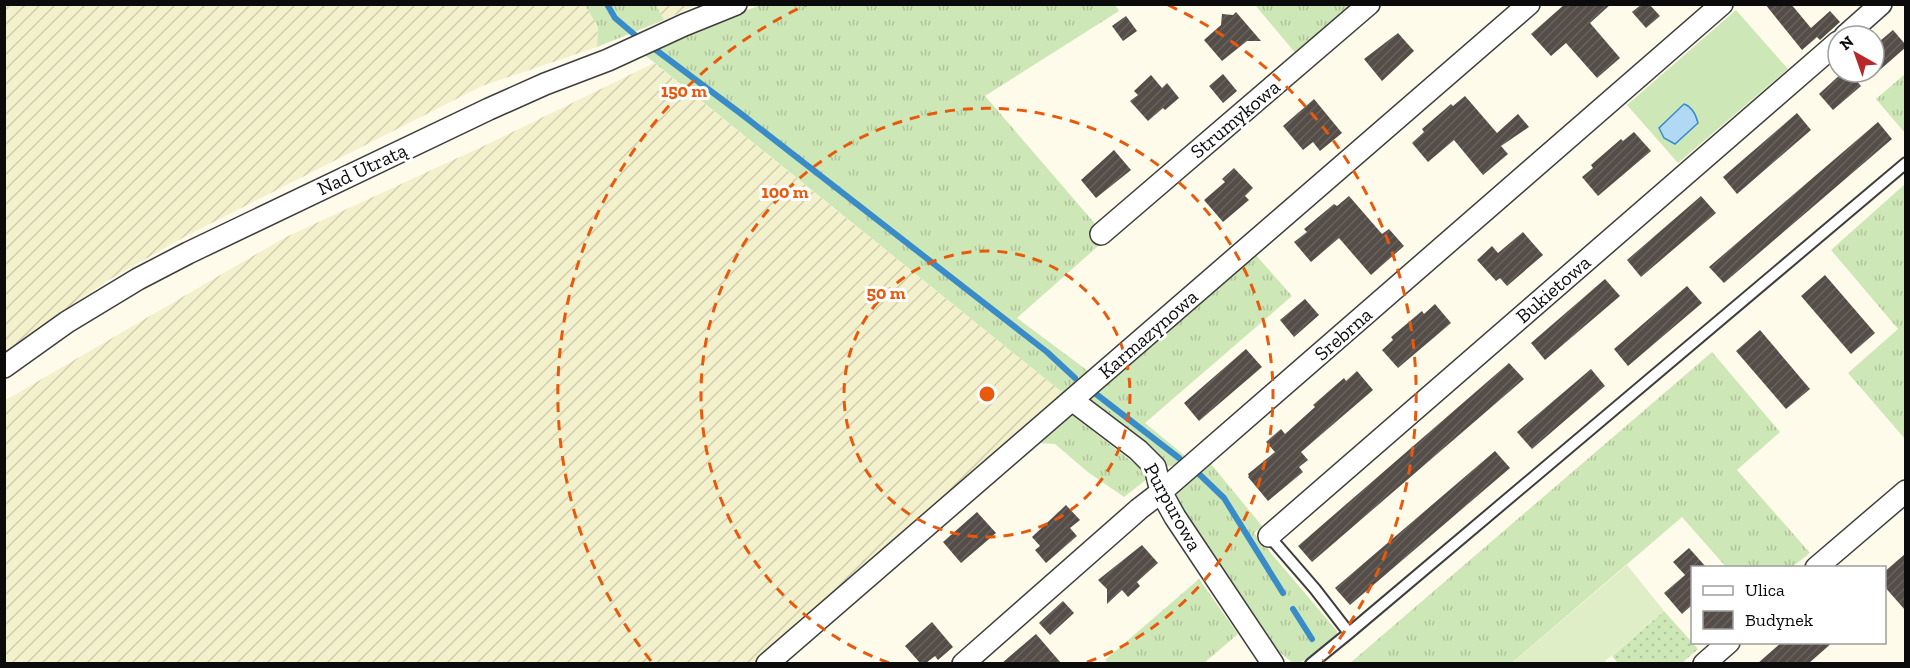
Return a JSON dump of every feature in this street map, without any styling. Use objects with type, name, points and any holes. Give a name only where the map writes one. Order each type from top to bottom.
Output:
[{"type":"street","name":"Nad Utratą","points":[[4,367],[67,322],[138,279],[188,253],[489,109],[736,4]]},
{"type":"street","name":"Strumykowa","points":[[1101,234],[1369,4]]},
{"type":"street","name":"Karmazynowa","points":[[766,663],[1529,4]]},
{"type":"street","name":"Srebrna","points":[[963,663],[1722,4]]},
{"type":"street","points":[[1858,24],[1881,4]]},
{"type":"street","name":"Bukietowa","points":[[1269,536],[1826,52]]},
{"type":"street","name":"Purpurowa","points":[[1072,400],[1138,450],[1155,467],[1161,492],[1193,545],[1273,663]]},
{"type":"street","points":[[1817,566],[1905,490]]},
{"type":"street","points":[[1704,663],[1726,644]]},
{"type":"lane","points":[[1311,663],[1905,163]]},
{"type":"lane","points":[[1269,536],[1349,633]]},
{"type":"shaded area","points":[[585,4],[598,27],[597,47],[482,86],[184,237],[107,281],[5,351],[5,5]]},
{"type":"shaded area","points":[[656,5],[696,5],[664,20]]},
{"type":"shaded area","points":[[654,63],[1063,393],[752,664],[5,663],[4,401],[284,238],[490,143]]},
{"type":"green space","points":[[585,5],[656,5],[664,20],[597,47],[598,27]]},
{"type":"green space","points":[[761,5],[1115,5],[1119,11],[985,96],[1097,226],[1105,240],[1017,318],[1088,371],[1063,393],[641,52],[674,36]]},
{"type":"green space","points":[[1255,5],[1356,5],[1297,55]]},
{"type":"green space","points":[[1736,10],[1788,69],[1678,163],[1627,105]]},
{"type":"green space","points":[[1905,74],[1905,133],[1876,99]]},
{"type":"green space","points":[[1905,184],[1905,439],[1848,373],[1898,329],[1831,250]]},
{"type":"green space","points":[[1254,253],[1292,296],[1145,423],[1185,456],[1174,465],[1159,466],[1089,406],[1089,397]]},
{"type":"green space","points":[[1712,352],[1780,432],[1737,470],[1810,553],[1793,566],[1725,566],[1682,517],[1514,663],[1349,664]]},
{"type":"green space","points":[[1073,416],[1143,470],[1147,479],[1124,497],[1089,473],[1055,444],[1036,443],[1062,419]]},
{"type":"green space","points":[[1211,464],[1262,526],[1254,533],[1337,631],[1337,636],[1305,660],[1293,663],[1278,651],[1214,565],[1177,504],[1175,491],[1201,467]]},
{"type":"green space","points":[[1627,565],[1664,611],[1603,663],[1513,662]]},
{"type":"green space","points":[[1199,579],[1238,634],[1204,663],[1108,663],[1105,660]]},
{"type":"green space","points":[[1664,611],[1691,644],[1698,649],[1682,663],[1618,663],[1612,656]]},
{"type":"water","points":[[1684,104],[1692,109],[1698,123],[1675,144],[1664,138],[1659,128]]},
{"type":"building","points":[[1565,4],[1611,4],[1590,23],[1620,58],[1597,78],[1566,43],[1551,56],[1531,34]]},
{"type":"building","points":[[1642,4],[1649,4],[1660,16],[1646,28],[1632,12]]},
{"type":"building","points":[[1765,4],[1791,4],[1811,28],[1830,11],[1840,22],[1826,24],[1826,35],[1820,40],[1817,37],[1802,50]]},
{"type":"building","points":[[1236,12],[1261,41],[1247,41],[1222,61],[1204,40],[1221,25],[1222,14],[1233,15]]},
{"type":"building","points":[[1126,16],[1137,31],[1123,41],[1112,26]]},
{"type":"building","points":[[1893,30],[1905,44],[1905,48],[1886,65],[1886,36]]},
{"type":"building","points":[[1398,33],[1414,51],[1382,81],[1364,59]]},
{"type":"building","points":[[1223,74],[1237,91],[1223,103],[1209,86]]},
{"type":"building","points":[[1151,75],[1162,88],[1167,83],[1179,98],[1148,121],[1130,101],[1138,95],[1134,91]]},
{"type":"building","points":[[1830,84],[1859,84],[1861,86],[1833,110],[1819,94]]},
{"type":"building","points":[[1465,96],[1497,133],[1518,114],[1529,127],[1501,146],[1508,154],[1483,175],[1454,140],[1428,162],[1412,143],[1424,132],[1422,129],[1451,104],[1453,106]]},
{"type":"building","points":[[1314,99],[1342,133],[1320,151],[1313,142],[1303,150],[1283,126]]},
{"type":"building","points":[[1797,113],[1811,130],[1737,194],[1723,177]]},
{"type":"building","points":[[1878,122],[1892,139],[1724,283],[1709,267]]},
{"type":"building","points":[[1634,132],[1651,151],[1598,196],[1582,177],[1593,168],[1591,165],[1621,139],[1623,141]]},
{"type":"building","points":[[1114,150],[1131,170],[1096,198],[1081,180]]},
{"type":"building","points":[[1234,168],[1253,188],[1245,196],[1249,200],[1223,222],[1204,200],[1225,182],[1222,179]]},
{"type":"building","points":[[1349,196],[1382,234],[1389,229],[1404,246],[1371,275],[1339,238],[1311,262],[1294,242],[1307,232],[1304,229],[1334,204],[1337,206]]},
{"type":"building","points":[[1701,196],[1716,213],[1641,277],[1627,260]]},
{"type":"building","points":[[1523,232],[1543,255],[1507,286],[1500,278],[1496,281],[1477,260],[1492,246],[1498,253]]},
{"type":"building","points":[[1825,275],[1875,333],[1851,354],[1801,296]]},
{"type":"building","points":[[1605,279],[1620,296],[1545,360],[1531,343]]},
{"type":"building","points":[[1687,286],[1702,303],[1628,366],[1614,349]]},
{"type":"building","points":[[1305,299],[1319,315],[1294,337],[1280,320]]},
{"type":"building","points":[[1435,304],[1451,323],[1398,368],[1382,350],[1393,340],[1391,337],[1422,311],[1424,314]]},
{"type":"building","points":[[1760,330],[1810,389],[1786,409],[1736,351]]},
{"type":"building","points":[[1246,349],[1262,367],[1199,421],[1184,403]]},
{"type":"building","points":[[1509,363],[1524,379],[1312,562],[1298,546]]},
{"type":"building","points":[[1591,369],[1605,386],[1532,449],[1517,432]]},
{"type":"building","points":[[1357,371],[1373,390],[1301,452],[1308,460],[1299,467],[1303,472],[1268,501],[1248,477],[1248,474],[1275,452],[1266,442],[1281,429],[1285,434],[1315,407],[1313,405],[1344,378],[1346,381]]},
{"type":"building","points":[[1495,451],[1510,468],[1350,605],[1335,588]]},
{"type":"building","points":[[1066,505],[1080,520],[1070,528],[1077,536],[1046,563],[1035,550],[1040,546],[1032,537]]},
{"type":"building","points":[[977,512],[996,533],[961,563],[943,542]]},
{"type":"building","points":[[1142,545],[1158,563],[1137,582],[1140,586],[1128,597],[1122,590],[1107,604],[1107,589],[1098,580]]},
{"type":"building","points":[[1689,548],[1705,566],[1691,566],[1691,606],[1682,614],[1664,593],[1685,575],[1673,562]]},
{"type":"building","points":[[1905,554],[1905,610],[1886,588],[1886,570]]},
{"type":"building","points":[[1063,601],[1074,613],[1050,635],[1039,623]]},
{"type":"building","points":[[932,622],[953,647],[938,660],[935,656],[926,663],[920,663],[905,646]]},
{"type":"building","points":[[1036,634],[1061,663],[1002,663]]},
{"type":"building","points":[[1780,644],[1831,644],[1809,663],[1758,663]]},
{"type":"waterway","points":[[607,4],[615,18],[635,35]]},
{"type":"waterway","points":[[652,47],[1047,352],[1075,378]]},
{"type":"waterway","points":[[1096,394],[1179,458]]},
{"type":"waterway","points":[[1197,472],[1224,498],[1283,593]]},
{"type":"waterway","points":[[1293,609],[1312,639]]}]
